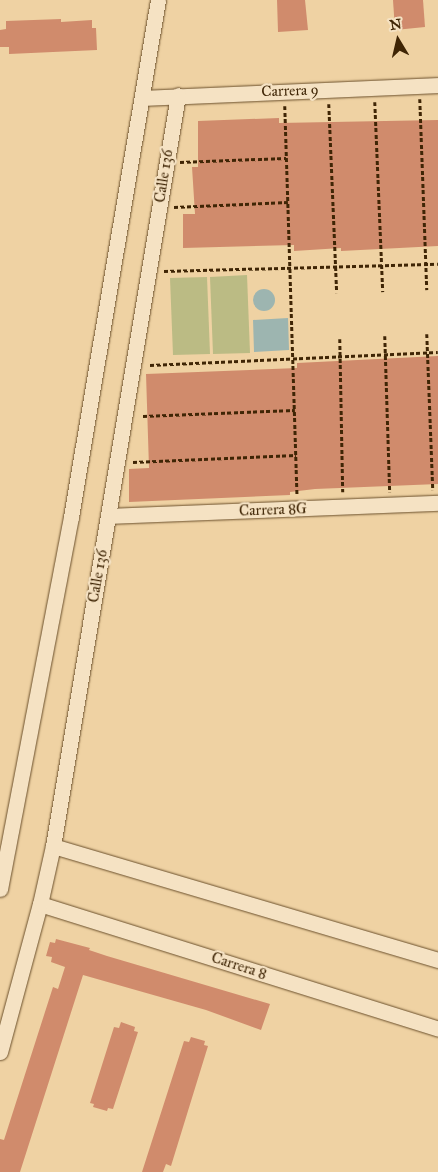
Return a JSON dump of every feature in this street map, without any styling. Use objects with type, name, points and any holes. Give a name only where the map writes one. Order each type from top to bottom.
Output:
[{"type":"street","points":[[0,889],[71,517],[158,0]]},
{"type":"street","name":"Carrera 9","points":[[142,98],[438,85]]},
{"type":"street","name":"Calle 136","points":[[0,1052],[40,904],[53,846],[178,95]]},
{"type":"street","name":"Carrera 8G","points":[[108,516],[435,499]]},
{"type":"street","points":[[53,846],[438,960]]},
{"type":"street","name":"Carrera 8","points":[[40,904],[438,1029]]},
{"type":"path","points":[[420,99],[427,290]]},
{"type":"path","points":[[375,101],[383,292]]},
{"type":"path","points":[[329,102],[337,293]]},
{"type":"path","points":[[285,104],[298,502]]},
{"type":"path","points":[[179,162],[286,158]]},
{"type":"path","points":[[171,207],[288,202]]},
{"type":"path","points":[[160,271],[438,264]]},
{"type":"path","points":[[427,334],[435,499]]},
{"type":"path","points":[[385,336],[390,497]]},
{"type":"path","points":[[340,339],[343,500]]},
{"type":"path","points":[[150,365],[438,352]]},
{"type":"path","points":[[143,416],[295,410]]},
{"type":"path","points":[[133,462],[296,455]]},
{"type":"green space","points":[[247,275],[250,353],[213,354],[210,277]]},
{"type":"green space","points":[[207,277],[210,354],[173,355],[170,278]]},
{"type":"water","points":[[264,289],[272,292],[275,300],[272,308],[264,311],[256,308],[253,300],[256,292]]},
{"type":"water","points":[[288,318],[289,350],[254,352],[253,320]]},
{"type":"building","points":[[277,0],[305,0],[308,30],[278,32]]},
{"type":"building","points":[[393,0],[423,0],[425,27],[395,30]]},
{"type":"building","points":[[61,19],[61,22],[92,20],[92,28],[96,28],[97,50],[9,54],[9,47],[0,47],[0,30],[6,29],[6,21]]},
{"type":"building","points":[[279,118],[279,123],[438,120],[438,246],[341,251],[341,248],[294,251],[294,245],[183,248],[183,214],[195,214],[192,167],[198,167],[198,121]]},
{"type":"building","points":[[438,356],[438,484],[315,489],[290,492],[290,495],[129,502],[129,469],[149,468],[146,374],[297,368],[297,363]]},
{"type":"building","points":[[56,939],[270,1004],[261,1030],[206,1010],[83,975],[20,1172],[0,1172],[0,1139],[4,1140],[53,987],[58,989],[65,967],[51,962],[52,957],[46,956],[50,942],[55,943]]},
{"type":"building","points":[[121,1022],[135,1027],[134,1031],[138,1032],[113,1109],[108,1108],[107,1111],[93,1107],[94,1104],[90,1103],[114,1027],[119,1028]]},
{"type":"building","points":[[191,1037],[205,1041],[204,1045],[208,1046],[171,1166],[166,1164],[163,1172],[142,1172],[184,1041],[189,1042]]}]
